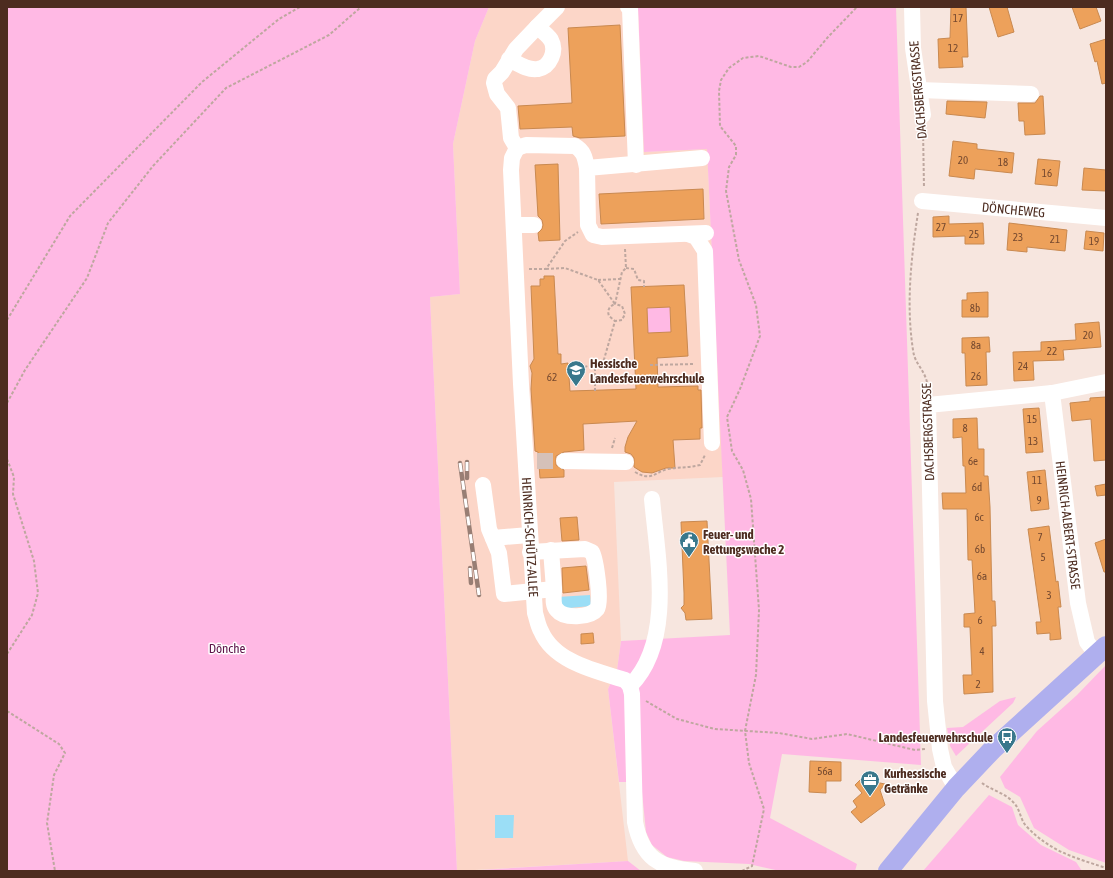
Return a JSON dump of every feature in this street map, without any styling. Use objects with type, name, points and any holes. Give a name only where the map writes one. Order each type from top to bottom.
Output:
[{"type":"main road","points":[[888,871],[956,788],[993,749],[1101,650]]},
{"type":"street","points":[[557,7],[509,59],[494,83],[494,88],[508,108],[511,138],[517,148],[526,146],[575,146],[581,149],[585,158],[586,168],[588,225],[593,235],[602,237],[706,232]]},
{"type":"street","points":[[628,7],[630,9],[636,165]]},
{"type":"street","name":"DACHSBERGSTRASSE","points":[[912,7],[913,48],[923,114]]},
{"type":"street","points":[[509,59],[532,69],[538,69],[548,65],[554,49],[552,41],[537,27]]},
{"type":"street","points":[[919,90],[1031,94]]},
{"type":"street","name":"HEINRICH-SCHÜTZ-ALLEE","points":[[517,148],[512,158],[511,170],[516,270],[531,461],[530,552],[535,613],[541,632],[551,646],[568,659],[625,680],[631,690]]},
{"type":"street","points":[[586,168],[636,165],[702,158]]},
{"type":"street","name":"DÖNCHEWEG","points":[[922,201],[1106,218]]},
{"type":"street","points":[[514,225],[534,225]]},
{"type":"street","points":[[688,234],[696,237],[705,251],[712,443]]},
{"type":"street","points":[[928,406],[1052,393],[1106,382]]},
{"type":"street","name":"HEINRICH-ALBERT-STRASSE","points":[[1052,393],[1078,603],[1087,642],[1101,650]]},
{"type":"street","name":"DACHSBERGSTRASSE","points":[[928,406],[935,701],[940,748],[944,768],[956,788]]},
{"type":"street","points":[[564,461],[626,462]]},
{"type":"street","points":[[483,485],[489,529],[499,554],[504,594],[554,589]]},
{"type":"street","points":[[652,499],[660,587],[655,639],[648,661],[631,690],[635,822],[638,839],[647,854],[658,862],[671,868],[695,871]]},
{"type":"street","points":[[493,538],[530,535]]},
{"type":"street","points":[[530,552],[552,550],[585,549],[592,552],[595,559],[598,608],[592,613],[586,615],[562,614],[557,611],[554,605],[552,550]]},
{"type":"path","points":[[7,320],[70,216],[202,82],[279,19],[300,7]]},
{"type":"path","points":[[7,403],[25,370],[87,278],[108,223],[153,166],[226,88],[329,35],[362,7]]},
{"type":"path","points":[[742,871],[752,866],[764,809],[749,763],[745,731],[756,675],[759,610],[751,499],[743,470],[732,451],[727,417],[740,389],[760,336],[756,305],[739,260],[729,214],[726,191],[729,167],[736,154],[736,146],[720,126],[719,91],[721,80],[729,68],[743,58],[759,56],[791,67],[799,67],[807,62],[828,37],[857,7]]},
{"type":"path","name":"DACHSBERGSTRASSE","points":[[923,114],[924,187],[910,262],[912,343],[914,358],[926,376],[928,406]]},
{"type":"path","points":[[546,268],[565,241]]},
{"type":"path","points":[[598,280],[615,304],[622,306],[625,314],[622,320],[615,321],[609,316],[608,311],[610,307],[615,304],[622,272],[626,268],[625,258]]},
{"type":"path","points":[[516,270],[565,268],[598,280],[620,279]]},
{"type":"path","points":[[626,268],[634,269],[638,280],[644,281],[644,287]]},
{"type":"path","points":[[603,363],[615,321]]},
{"type":"path","points":[[570,371],[603,363],[637,367]]},
{"type":"path","points":[[650,365],[709,363]]},
{"type":"path","points":[[595,364],[595,390]]},
{"type":"path","points":[[615,438],[612,453],[626,462],[639,474],[656,476],[667,469],[687,468],[700,464],[712,443]]},
{"type":"path","points":[[7,459],[14,477],[13,494],[34,561],[38,593],[32,616],[7,654]]},
{"type":"path","points":[[631,690],[677,719],[715,728],[779,734],[812,739],[847,734],[915,750],[940,748]]},
{"type":"path","points":[[7,711],[59,744],[64,753],[54,774],[47,823],[55,871]]},
{"type":"path","points":[[970,773],[988,787],[1012,800],[1017,805],[1024,824],[1038,837],[1063,854],[1106,868]]},
{"type":"shaded area","name":"Hessische Landesfeuerwehrschule","points":[[489,7],[638,7],[644,152],[707,149],[723,477],[614,482],[621,641],[617,670],[608,689],[628,861],[457,871],[430,297],[460,294],[453,144],[475,41]]},
{"type":"green space","name":"Dönche","points":[[7,7],[489,7],[475,41],[453,144],[460,294],[430,297],[457,871],[7,871]]},
{"type":"green space","points":[[638,7],[896,7],[921,765],[782,754],[770,818],[857,864],[855,871],[780,871],[749,864],[684,861],[667,857],[652,845],[646,832],[641,782],[619,782],[608,689],[617,670],[621,641],[730,635],[707,149],[644,152]]},
{"type":"green space","points":[[670,307],[671,332],[648,333],[647,308]]},
{"type":"green space","points":[[1106,665],[1106,863],[1069,850],[1034,828],[1020,797],[1005,788],[1000,777],[1037,731],[1077,695]]},
{"type":"green space","points":[[1016,697],[1013,703],[956,756],[950,746],[947,728],[963,727],[1000,701]]},
{"type":"green space","points":[[989,795],[1012,807],[1018,825],[1041,845],[1076,862],[1082,871],[923,871]]},
{"type":"green space","points":[[628,861],[641,871],[465,871]]},
{"type":"water","points":[[590,595],[591,606],[558,609],[557,597]]},
{"type":"water","points":[[495,815],[514,815],[513,838],[495,838]]},
{"type":"building","points":[[951,7],[966,7],[968,57],[962,57],[963,67],[939,68],[938,39],[950,38]]},
{"type":"building","points":[[989,7],[1007,7],[1014,32],[998,37]]},
{"type":"building","points":[[1072,7],[1096,7],[1101,21],[1080,29]]},
{"type":"building","points":[[620,25],[625,136],[580,138],[573,136],[572,127],[520,129],[518,106],[572,103],[568,28]]},
{"type":"building","points":[[1106,39],[1106,83],[1102,84],[1097,61],[1095,62],[1090,44]]},
{"type":"building","points":[[1040,96],[1043,96],[1045,134],[1025,135],[1024,121],[1019,121],[1018,103],[1035,103]]},
{"type":"building","points":[[947,101],[987,102],[985,118],[946,114]]},
{"type":"building","points":[[953,141],[977,144],[977,149],[1014,153],[1012,173],[975,169],[974,179],[949,176]]},
{"type":"building","points":[[1038,159],[1060,161],[1057,186],[1035,184]]},
{"type":"building","points":[[558,164],[560,240],[539,241],[538,233],[542,229],[543,225],[542,220],[538,216],[535,165]]},
{"type":"building","points":[[1084,168],[1106,170],[1106,191],[1082,190]]},
{"type":"building","points":[[703,189],[704,219],[601,224],[599,194]]},
{"type":"building","points":[[949,216],[949,224],[983,223],[984,244],[965,244],[965,236],[933,237],[933,217]]},
{"type":"building","points":[[1009,223],[1067,230],[1065,251],[1027,247],[1027,252],[1007,250]]},
{"type":"building","points":[[1086,231],[1104,233],[1103,251],[1084,249]]},
{"type":"building","points":[[544,276],[554,276],[558,354],[561,354],[561,364],[568,363],[570,391],[636,389],[631,287],[684,285],[688,356],[657,358],[658,387],[698,386],[698,390],[701,390],[702,428],[700,428],[700,439],[673,440],[675,468],[666,468],[652,473],[642,472],[634,467],[634,458],[631,454],[625,452],[625,447],[628,437],[637,421],[583,424],[584,450],[564,452],[556,456],[556,465],[564,470],[564,477],[540,478],[538,452],[535,451],[531,389],[532,373],[530,366],[534,359],[531,286],[540,286],[540,279],[544,279]],"holes":[[[670,307],[671,332],[648,333],[647,308]]]},
{"type":"building","points":[[988,292],[988,317],[962,317],[962,300],[967,300],[967,293]]},
{"type":"building","points":[[1099,322],[1101,347],[1063,350],[1064,360],[1033,361],[1034,380],[1014,381],[1013,352],[1041,351],[1041,342],[1076,340],[1075,324]]},
{"type":"building","points":[[989,337],[990,352],[986,352],[987,385],[966,386],[965,353],[962,353],[962,338]]},
{"type":"building","points":[[1106,397],[1106,460],[1094,461],[1091,419],[1072,421],[1070,403],[1090,401],[1090,398]]},
{"type":"building","points":[[1039,408],[1043,452],[1026,453],[1023,409]]},
{"type":"building","points":[[977,418],[978,449],[984,449],[984,476],[988,476],[990,507],[992,601],[995,601],[996,626],[992,626],[993,692],[964,694],[963,675],[972,675],[970,627],[964,627],[964,614],[975,613],[972,560],[968,560],[967,509],[943,509],[942,493],[966,493],[962,437],[953,438],[953,419]]},
{"type":"building","points":[[1045,470],[1049,509],[1031,511],[1027,472]]},
{"type":"building","points":[[1106,484],[1106,495],[1097,496],[1095,486]]},
{"type":"building","points":[[577,517],[579,540],[562,541],[560,518]]},
{"type":"building","points":[[707,521],[712,619],[686,620],[685,613],[681,608],[684,605],[684,593],[681,522]]},
{"type":"building","points":[[1049,526],[1056,582],[1058,581],[1061,607],[1058,607],[1061,639],[1050,640],[1050,633],[1037,634],[1036,622],[1041,622],[1028,529]]},
{"type":"building","points":[[1106,539],[1106,572],[1104,572],[1095,543]]},
{"type":"building","points":[[586,566],[589,590],[563,593],[562,568]]},
{"type":"building","points":[[593,633],[594,643],[581,644],[581,634]]},
{"type":"building","points":[[810,761],[841,762],[841,781],[826,781],[826,793],[809,792]]},
{"type":"building","name":"Kurhessische Getränke","points":[[867,773],[875,782],[885,784],[880,790],[885,805],[861,823],[851,812],[857,807],[853,801],[862,793],[855,785]]},
{"type":"tunnel","points":[[537,461],[564,461]]},
{"type":"railway","points":[[467,462],[467,478]]},
{"type":"railway","points":[[460,463],[479,595]]},
{"type":"railway","points":[[470,568],[471,583]]},
{"type":"place","name":"Hessische Landesfeuerwehrschule","points":[[576,387]]},
{"type":"place","name":"Feuer- und Rettungswache 2","points":[[689,558]]},
{"type":"place","name":"Landesfeuerwehrschule","points":[[1007,754]]},
{"type":"place","name":"Kurhessische Getränke","points":[[870,797]]}]
